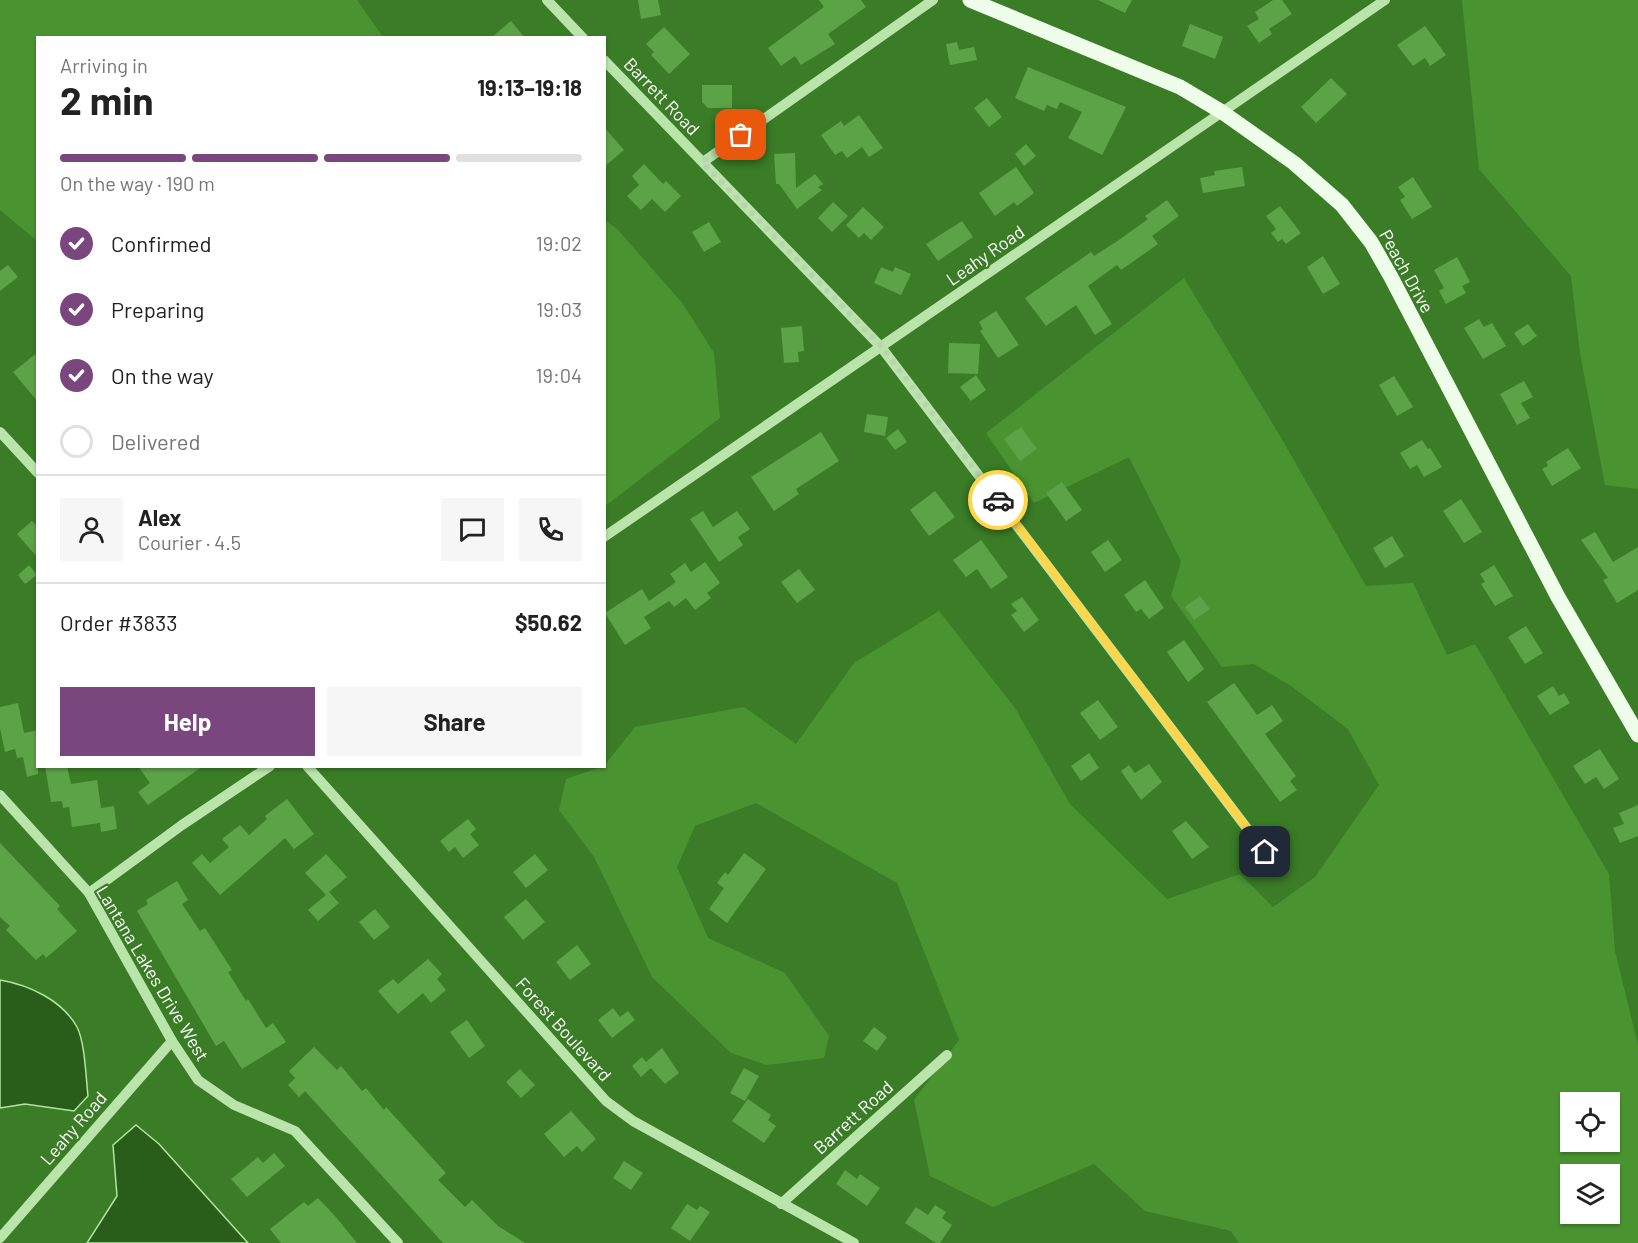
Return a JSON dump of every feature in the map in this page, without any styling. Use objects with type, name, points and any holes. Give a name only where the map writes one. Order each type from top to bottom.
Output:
[{"type":"main road","name":"Peach Drive","points":[[970,0],[1180,87],[1222,112],[1294,163],[1342,205],[1371,242],[1552,587],[1638,735]]},
{"type":"street","points":[[548,0],[581,36]]},
{"type":"street","points":[[702,162],[933,0]]},
{"type":"street","name":"Leahy Road","points":[[606,536],[1385,0]]},
{"type":"street","name":"Barrett Road","points":[[606,62],[881,346],[1265,852]]},
{"type":"street","points":[[0,432],[36,471]]},
{"type":"street","points":[[89,893],[182,825],[267,768]]},
{"type":"street","name":"Forest Boulevard","points":[[309,768],[606,1101],[633,1121],[855,1243]]},
{"type":"street","name":"Lantana Lakes Drive West","points":[[0,795],[89,893],[172,1041],[198,1080],[209,1090],[234,1105],[295,1131],[398,1243]]},
{"type":"street","name":"Leahy Road","points":[[0,1238],[172,1041]]},
{"type":"street","name":"Barrett Road","points":[[781,1204],[947,1055]]},
{"type":"shaded area","points":[[0,0],[357,0],[382,36],[36,36],[36,240],[0,210]]},
{"type":"shaded area","points":[[1462,0],[1638,0],[1638,489],[1605,485],[1580,353],[1571,276],[1479,169]]},
{"type":"shaded area","points":[[606,221],[619,231],[683,304],[714,353],[720,418],[606,505]]},
{"type":"shaded area","points":[[1184,278],[1280,436],[1366,586],[1413,583],[1447,655],[1475,644],[1609,874],[1615,951],[1638,1045],[1638,1243],[1239,1243],[1231,1231],[1145,1211],[1094,1164],[993,1207],[930,1176],[914,1100],[959,1040],[897,883],[756,803],[695,826],[677,867],[708,938],[785,973],[829,1036],[824,1058],[766,1065],[731,1053],[652,977],[594,857],[559,810],[566,779],[598,768],[606,768],[606,763],[635,727],[744,707],[796,744],[854,663],[939,611],[1015,708],[1070,804],[1167,899],[1240,874],[1273,907],[1315,877],[1379,785],[1348,729],[1291,686],[1254,664],[1222,667],[1171,596],[1181,561],[1129,457],[1034,503],[986,433]]},
{"type":"shaded area","points":[[0,980],[44,995],[63,1009],[77,1027],[83,1051],[88,1096],[74,1111],[25,1104],[0,1108]]},
{"type":"shaded area","points":[[136,1125],[159,1144],[248,1243],[87,1243],[117,1196],[113,1145]]},
{"type":"building","points":[[638,0],[658,0],[661,15],[641,19]]},
{"type":"building","points":[[819,0],[861,0],[866,7],[828,34],[835,44],[801,65],[795,56],[781,66],[768,48],[824,7]]},
{"type":"building","points":[[1098,0],[1132,0],[1125,13]]},
{"type":"building","points":[[1273,0],[1282,0],[1292,14],[1269,29],[1272,34],[1259,43],[1247,26],[1259,19],[1255,12]]},
{"type":"building","points":[[511,21],[523,36],[493,36]]},
{"type":"building","points":[[1190,24],[1223,37],[1215,59],[1182,46]]},
{"type":"building","points":[[1425,26],[1446,55],[1430,66],[1425,58],[1413,66],[1397,45]]},
{"type":"building","points":[[664,27],[690,54],[669,74],[651,55],[654,52],[646,44]]},
{"type":"building","points":[[957,42],[959,50],[974,47],[977,60],[950,65],[946,44]]},
{"type":"building","points":[[1028,67],[1126,107],[1102,155],[1068,138],[1082,112],[1060,102],[1057,109],[1047,105],[1044,111],[1015,98]]},
{"type":"building","points":[[1331,78],[1347,94],[1316,123],[1301,107]]},
{"type":"building","points":[[702,85],[732,85],[732,108],[708,108],[702,102]]},
{"type":"building","points":[[987,98],[1002,117],[989,127],[974,108]]},
{"type":"building","points":[[859,115],[883,148],[869,157],[862,147],[847,158],[842,151],[835,155],[821,135],[841,121],[844,126]]},
{"type":"building","points":[[606,129],[624,150],[606,165]]},
{"type":"building","points":[[1026,144],[1036,156],[1024,166],[1015,154]]},
{"type":"building","points":[[795,153],[796,188],[815,174],[823,184],[818,187],[822,190],[797,209],[779,184],[776,184],[774,154]]},
{"type":"building","points":[[644,164],[663,184],[666,181],[681,196],[665,212],[652,199],[641,210],[627,196],[639,185],[632,176]]},
{"type":"building","points":[[1016,167],[1034,193],[1017,206],[1014,202],[995,216],[979,193]]},
{"type":"building","points":[[1242,167],[1245,186],[1203,193],[1200,178],[1215,175],[1214,171]]},
{"type":"building","points":[[1413,177],[1432,207],[1412,219],[1400,200],[1405,197],[1398,187]]},
{"type":"building","points":[[1167,200],[1179,216],[1152,236],[1158,244],[1121,270],[1117,265],[1088,286],[1112,324],[1095,335],[1076,305],[1046,326],[1025,298],[1091,252],[1094,256],[1116,242],[1148,219],[1145,216]]},
{"type":"building","points":[[833,202],[848,216],[832,232],[818,218]]},
{"type":"building","points":[[1280,206],[1301,233],[1286,244],[1282,239],[1278,242],[1271,233],[1276,229],[1266,216]]},
{"type":"building","points":[[863,207],[884,227],[871,240],[864,233],[859,238],[846,225]]},
{"type":"building","points":[[962,221],[973,237],[938,261],[926,244]]},
{"type":"building","points":[[709,222],[721,242],[704,252],[692,232]]},
{"type":"building","points":[[1323,256],[1340,284],[1323,294],[1307,267]]},
{"type":"building","points":[[1457,257],[1470,282],[1462,286],[1466,293],[1446,304],[1439,291],[1444,288],[1434,270]]},
{"type":"building","points":[[8,265],[18,277],[0,291],[0,271]]},
{"type":"building","points":[[881,267],[893,272],[895,267],[911,274],[901,295],[874,283]]},
{"type":"building","points":[[996,311],[1019,345],[998,358],[980,331],[983,329],[979,322]]},
{"type":"building","points":[[1479,319],[1484,327],[1492,323],[1506,346],[1483,359],[1464,328]]},
{"type":"building","points":[[1528,324],[1537,336],[1523,346],[1514,333]]},
{"type":"building","points":[[802,326],[804,351],[798,352],[799,362],[784,363],[781,328]]},
{"type":"building","points":[[949,343],[980,344],[978,374],[948,373]]},
{"type":"building","points":[[36,354],[36,400],[13,372]]},
{"type":"building","points":[[976,375],[986,390],[971,401],[960,387]]},
{"type":"building","points":[[1394,376],[1413,407],[1397,416],[1379,385]]},
{"type":"building","points":[[1524,381],[1533,397],[1521,403],[1530,418],[1517,425],[1500,394]]},
{"type":"building","points":[[867,414],[888,417],[885,436],[864,432]]},
{"type":"building","points":[[1021,427],[1037,449],[1020,461],[1004,439]]},
{"type":"building","points":[[898,429],[907,442],[895,450],[886,438]]},
{"type":"building","points":[[821,432],[839,461],[796,489],[799,494],[774,511],[751,477]]},
{"type":"building","points":[[1422,440],[1442,467],[1424,477],[1417,465],[1410,469],[1400,453]]},
{"type":"building","points":[[1568,448],[1581,468],[1552,486],[1542,469],[1548,466],[1546,462]]},
{"type":"building","points":[[1062,482],[1082,510],[1066,521],[1046,493]]},
{"type":"building","points":[[935,491],[955,517],[929,536],[910,510]]},
{"type":"building","points":[[1461,499],[1482,532],[1464,543],[1443,511]]},
{"type":"building","points":[[703,511],[713,527],[737,511],[750,529],[738,537],[743,545],[719,562],[690,519]]},
{"type":"building","points":[[32,521],[36,525],[36,556],[17,534]]},
{"type":"building","points":[[1595,532],[1613,562],[1638,547],[1638,590],[1617,603],[1603,580],[1608,578],[1581,540]]},
{"type":"building","points":[[1392,536],[1404,556],[1385,568],[1373,548]]},
{"type":"building","points":[[981,540],[1008,577],[991,589],[977,569],[966,577],[953,560]]},
{"type":"building","points":[[1108,540],[1122,560],[1105,572],[1091,552]]},
{"type":"building","points":[[705,562],[720,583],[707,593],[711,598],[695,610],[686,598],[674,607],[669,601],[644,617],[651,628],[625,645],[606,612],[642,589],[649,601],[676,582],[670,574],[685,563],[691,572]]},
{"type":"building","points":[[29,565],[36,574],[25,584],[18,575]]},
{"type":"building","points":[[1494,565],[1513,596],[1495,606],[1481,584],[1485,582],[1480,574]]},
{"type":"building","points":[[799,569],[815,590],[797,603],[781,582]]},
{"type":"building","points":[[1145,580],[1164,608],[1149,619],[1141,609],[1136,612],[1124,595]]},
{"type":"building","points":[[1200,596],[1210,609],[1194,620],[1185,607]]},
{"type":"building","points":[[1022,597],[1039,620],[1024,632],[1011,615],[1017,611],[1011,604]]},
{"type":"building","points":[[1526,626],[1543,653],[1525,664],[1508,637]]},
{"type":"building","points":[[1184,640],[1204,669],[1188,682],[1167,652]]},
{"type":"building","points":[[1234,683],[1257,715],[1272,705],[1283,721],[1265,734],[1296,776],[1290,781],[1297,790],[1280,802],[1207,702]]},
{"type":"building","points":[[1553,686],[1559,696],[1564,693],[1570,703],[1550,715],[1537,696]]},
{"type":"building","points":[[1098,700],[1118,727],[1100,740],[1080,713]]},
{"type":"building","points":[[18,703],[24,733],[36,730],[38,774],[27,777],[23,757],[17,758],[15,749],[5,752],[0,728],[0,707]]},
{"type":"building","points":[[1600,749],[1619,779],[1604,789],[1596,777],[1585,784],[1573,766]]},
{"type":"building","points":[[1089,753],[1099,768],[1081,781],[1071,766]]},
{"type":"building","points":[[1149,764],[1162,782],[1141,800],[1121,771],[1129,765],[1135,773]]},
{"type":"building","points":[[45,768],[67,768],[71,784],[97,780],[101,808],[114,806],[117,829],[101,832],[100,823],[72,827],[69,807],[63,808],[62,801],[51,802]]},
{"type":"building","points":[[139,768],[200,768],[148,805],[138,792],[150,783]]},
{"type":"building","points":[[287,799],[314,834],[294,849],[285,838],[220,895],[192,863],[202,854],[210,863],[229,847],[222,839],[240,825],[249,835],[267,819],[265,816]]},
{"type":"building","points":[[1638,805],[1638,836],[1620,843],[1613,828],[1624,824],[1619,813]]},
{"type":"building","points":[[468,819],[476,829],[470,834],[479,845],[463,858],[455,847],[449,852],[440,841]]},
{"type":"building","points":[[1186,821],[1209,847],[1192,859],[1172,831]]},
{"type":"building","points":[[0,843],[60,906],[57,909],[77,931],[46,958],[43,954],[36,960],[6,930],[10,926],[0,917]]},
{"type":"building","points":[[744,853],[766,869],[727,923],[709,909],[724,888],[717,883],[725,872],[728,875]]},
{"type":"building","points":[[326,854],[347,877],[329,892],[339,903],[318,921],[308,910],[326,895],[305,873]]},
{"type":"building","points":[[535,854],[548,870],[526,888],[513,872]]},
{"type":"building","points":[[177,881],[188,900],[182,904],[200,931],[205,928],[232,970],[228,972],[246,1001],[248,999],[266,1028],[273,1023],[286,1042],[242,1069],[224,1041],[216,1046],[137,911],[148,904],[146,900]]},
{"type":"building","points":[[526,899],[545,922],[523,940],[504,917]]},
{"type":"building","points":[[375,909],[390,927],[374,940],[359,922]]},
{"type":"building","points":[[577,945],[591,964],[570,980],[556,962]]},
{"type":"building","points":[[428,959],[442,974],[437,979],[446,990],[431,1003],[423,993],[398,1014],[378,991],[393,979],[398,984]]},
{"type":"building","points":[[613,1008],[620,1017],[628,1011],[635,1020],[612,1038],[598,1020]]},
{"type":"building","points":[[467,1020],[485,1046],[469,1058],[450,1032]]},
{"type":"building","points":[[874,1027],[887,1037],[877,1051],[863,1041]]},
{"type":"building","points":[[314,1047],[337,1070],[341,1066],[362,1091],[366,1088],[384,1110],[386,1107],[446,1173],[438,1180],[465,1207],[472,1200],[498,1226],[525,1243],[443,1243],[305,1091],[299,1097],[288,1085],[295,1078],[289,1071]]},
{"type":"building","points":[[662,1048],[679,1073],[665,1084],[651,1068],[641,1077],[632,1066],[642,1057],[646,1062]]},
{"type":"building","points":[[744,1068],[759,1076],[745,1101],[730,1093]]},
{"type":"building","points":[[520,1069],[535,1085],[521,1098],[506,1082]]},
{"type":"building","points":[[748,1099],[771,1115],[768,1120],[776,1126],[764,1143],[732,1121]]},
{"type":"building","points":[[571,1111],[596,1139],[582,1152],[577,1146],[564,1157],[544,1134]]},
{"type":"building","points":[[274,1153],[285,1166],[247,1197],[231,1179],[258,1157],[263,1163]]},
{"type":"building","points":[[624,1161],[643,1173],[631,1190],[613,1178]]},
{"type":"building","points":[[845,1170],[857,1179],[860,1174],[880,1188],[867,1206],[836,1184]]},
{"type":"building","points":[[318,1198],[357,1243],[281,1243],[270,1229],[304,1202],[308,1206]]},
{"type":"building","points":[[687,1204],[697,1210],[700,1206],[710,1212],[690,1241],[671,1228]]},
{"type":"building","points":[[935,1205],[946,1212],[942,1218],[952,1225],[940,1243],[936,1243],[905,1223],[916,1207],[928,1215]]},
{"type":"way so far","points":[[741,135],[702,162],[881,346],[998,500]]},
{"type":"route","points":[[998,500],[1265,852]]}]
